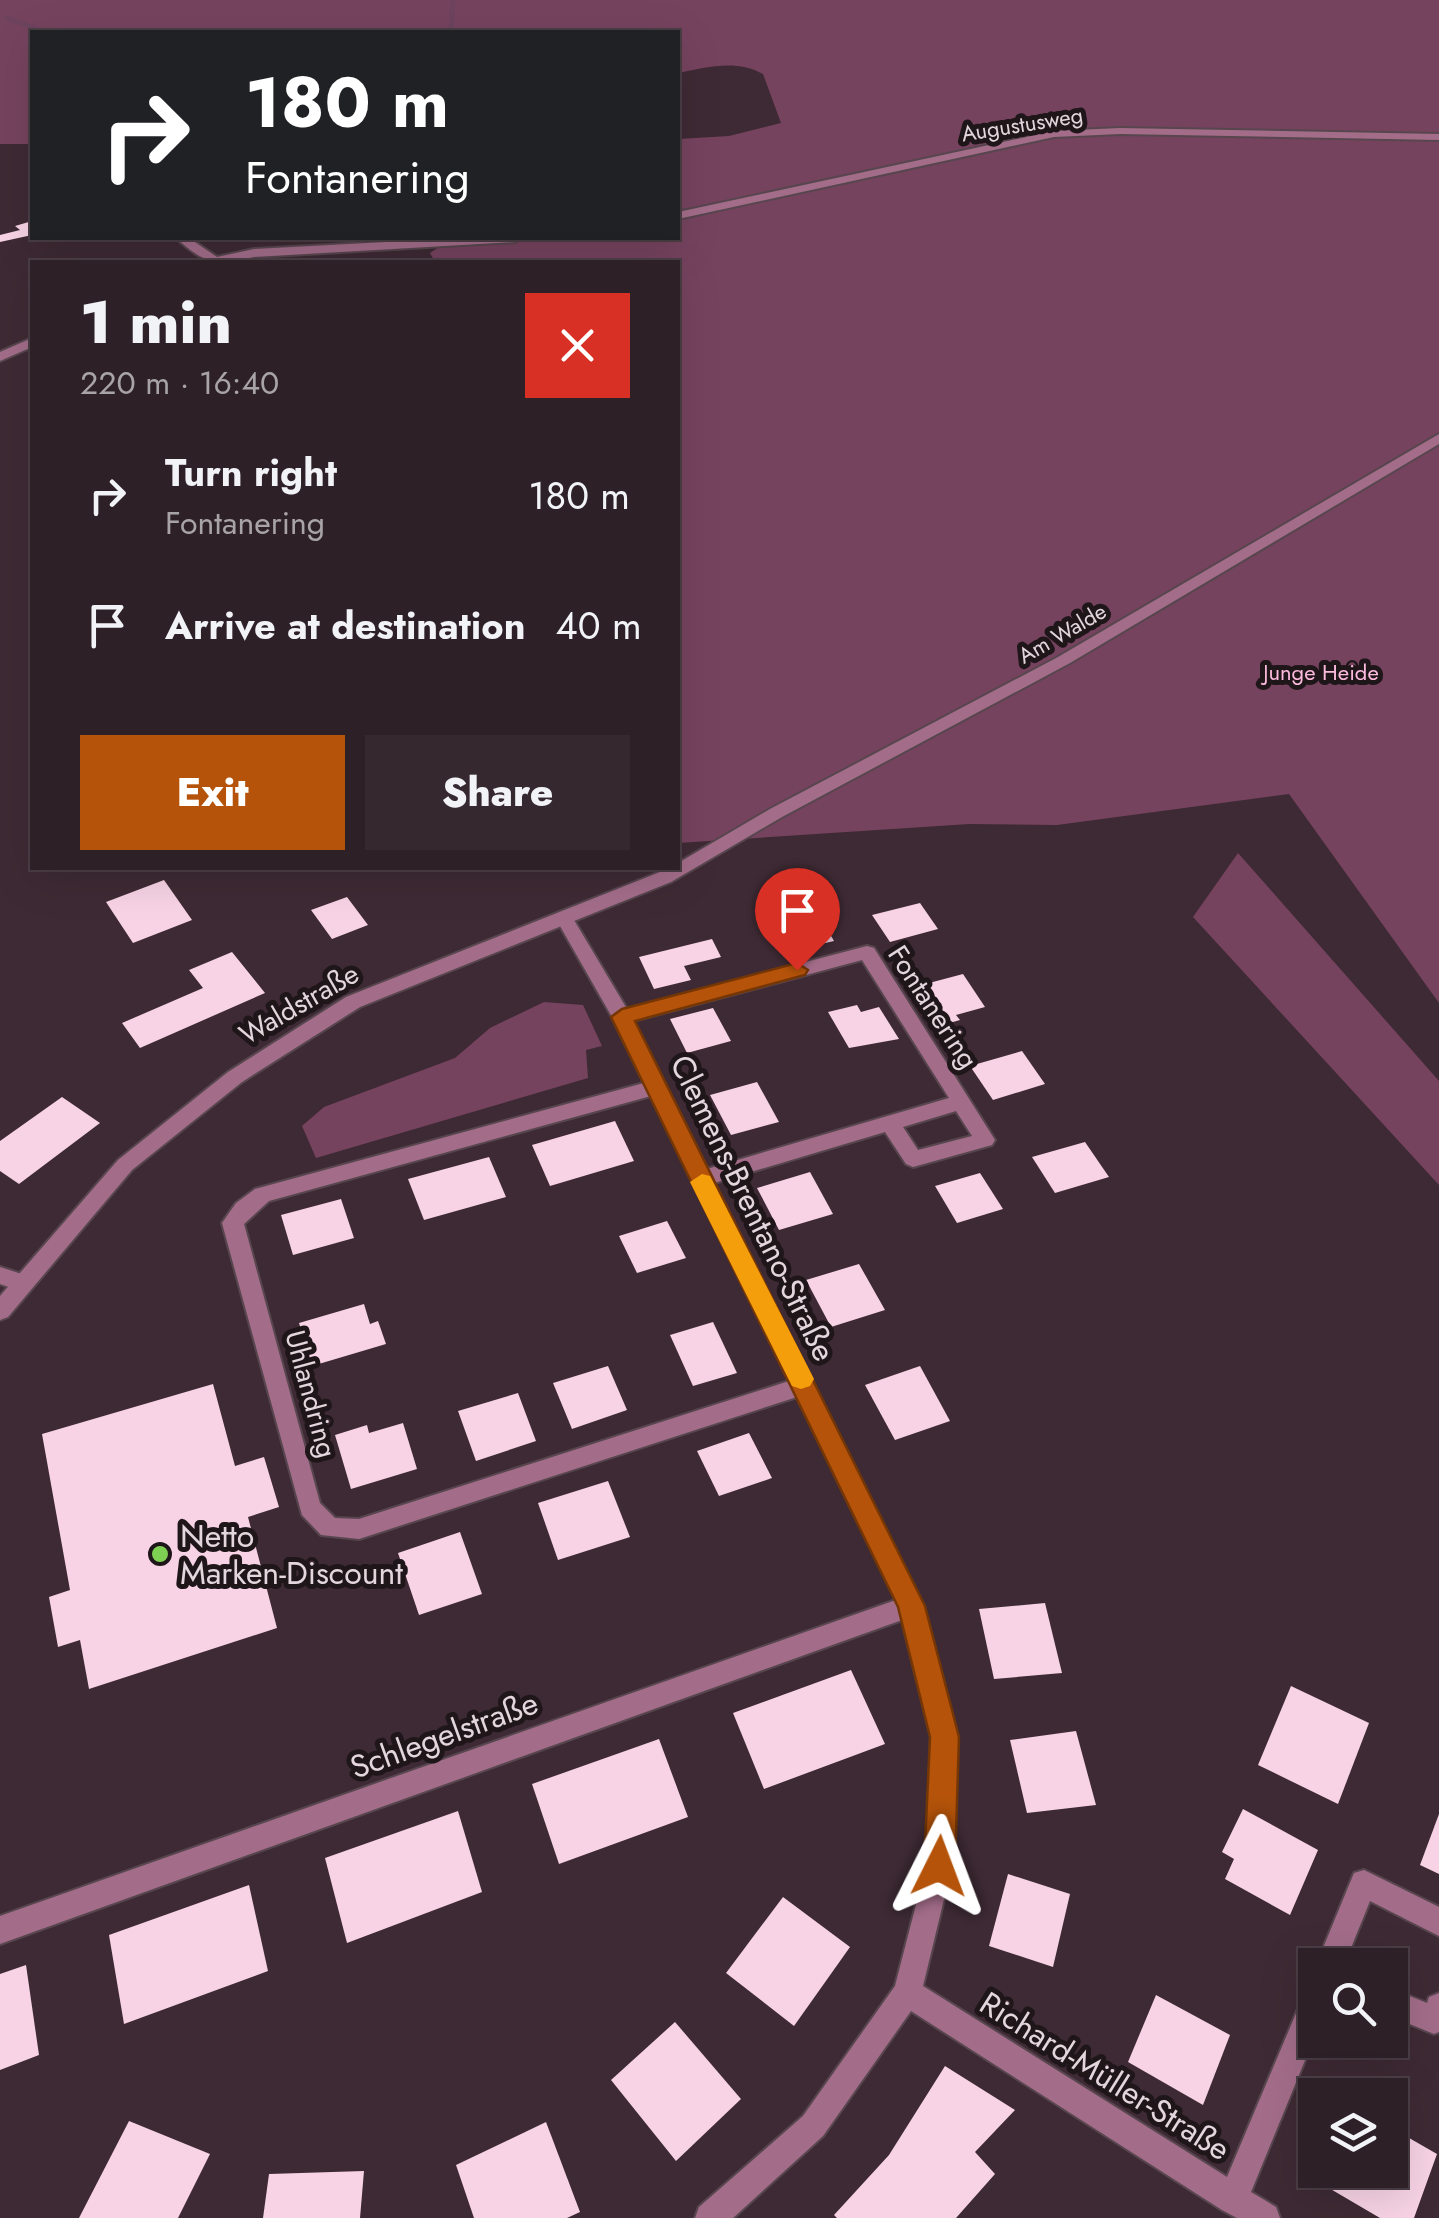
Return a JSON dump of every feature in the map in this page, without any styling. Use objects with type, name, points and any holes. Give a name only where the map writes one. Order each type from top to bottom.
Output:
[{"type":"street","name":"Augustusweg","points":[[680,216],[1054,134],[1120,131],[1439,137]]},
{"type":"street","points":[[184,240],[210,260]]},
{"type":"street","points":[[221,260],[254,253],[480,240]]},
{"type":"street","points":[[0,357],[30,343]]},
{"type":"street","name":"Am Walde","points":[[701,857],[1064,660],[1439,438]]},
{"type":"street","name":"Waldstraße","points":[[680,869],[701,857]]},
{"type":"street","name":"Waldstraße","points":[[0,1311],[125,1165],[234,1077],[353,1002],[678,870]]},
{"type":"street","name":"Clemens-Brentano-Straße","points":[[565,919],[622,1017],[912,1606],[944,1737],[939,1866],[907,1992],[813,2126],[710,2218]]},
{"type":"street","name":"Fontanering","points":[[622,1017],[867,952],[984,1140],[913,1159],[890,1122]]},
{"type":"street","name":"Uhlandring","points":[[656,1087],[262,1195],[243,1209],[234,1224],[310,1508],[329,1528],[359,1529],[804,1384]]},
{"type":"street","name":"Fontanering","points":[[700,1179],[961,1102]]},
{"type":"street","points":[[0,1274],[24,1283]]},
{"type":"street","name":"Schlegelstraße","points":[[0,1930],[912,1606]]},
{"type":"street","points":[[1337,1948],[1364,1883],[1439,1922]]},
{"type":"street","name":"Richard-Müller-Straße","points":[[907,1992],[1265,2218]]},
{"type":"street","points":[[1408,2009],[1434,2020],[1439,2007]]},
{"type":"street","points":[[1233,2200],[1298,2043]]},
{"type":"green space","name":"Junge Heide","points":[[0,0],[1439,0],[1439,1003],[1289,794],[1057,825],[969,824],[680,843],[680,260],[434,260],[430,253],[449,240],[680,240],[680,139],[729,136],[781,123],[763,74],[732,66],[680,73],[680,30],[30,30],[30,144],[0,144]]},
{"type":"green space","points":[[1238,853],[1439,1081],[1439,1185],[1193,917]]},
{"type":"green space","points":[[544,1002],[583,1005],[602,1046],[586,1050],[588,1078],[316,1158],[302,1126],[324,1107],[455,1058],[490,1028]]},
{"type":"building","points":[[30,222],[30,235],[0,242],[0,235],[20,230],[15,226]]},
{"type":"building","points":[[164,880],[192,920],[133,943],[106,902]]},
{"type":"building","points":[[347,897],[368,925],[332,939],[311,910]]},
{"type":"building","points":[[920,903],[938,929],[890,942],[872,915]]},
{"type":"building","points":[[818,913],[834,941],[782,953],[766,926]]},
{"type":"building","points":[[712,939],[721,957],[684,966],[691,980],[654,989],[639,957]]},
{"type":"building","points":[[232,952],[265,993],[140,1048],[122,1023],[203,988],[189,970]]},
{"type":"building","points":[[963,974],[985,1007],[956,1015],[960,1020],[939,1026],[914,987]]},
{"type":"building","points":[[857,1005],[861,1012],[879,1007],[899,1039],[849,1048],[828,1012]]},
{"type":"building","points":[[713,1008],[731,1041],[687,1053],[670,1019]]},
{"type":"building","points":[[1022,1051],[1045,1084],[993,1100],[970,1066]]},
{"type":"building","points":[[757,1082],[779,1122],[731,1135],[710,1095]]},
{"type":"building","points":[[62,1097],[100,1123],[19,1184],[0,1171],[0,1141]]},
{"type":"building","points":[[615,1121],[634,1161],[550,1186],[532,1145]]},
{"type":"building","points":[[1085,1142],[1109,1177],[1055,1193],[1032,1157]]},
{"type":"building","points":[[489,1157],[506,1197],[424,1220],[408,1179]]},
{"type":"building","points":[[810,1172],[833,1214],[779,1230],[757,1188]]},
{"type":"building","points":[[980,1173],[1003,1209],[957,1223],[935,1186]]},
{"type":"building","points":[[341,1199],[354,1238],[293,1255],[281,1215]]},
{"type":"building","points":[[667,1221],[686,1258],[637,1273],[619,1236]]},
{"type":"building","points":[[859,1264],[885,1310],[831,1327],[806,1280]]},
{"type":"building","points":[[364,1304],[370,1324],[378,1321],[386,1344],[312,1366],[299,1323]]},
{"type":"building","points":[[713,1322],[737,1373],[693,1386],[670,1335]]},
{"type":"building","points":[[608,1366],[627,1410],[572,1429],[553,1383]]},
{"type":"building","points":[[920,1366],[950,1421],[895,1440],[865,1385]]},
{"type":"building","name":"Netto Marken-Discount","points":[[213,1384],[235,1466],[264,1457],[279,1507],[248,1517],[277,1628],[89,1689],[80,1640],[58,1647],[49,1597],[70,1590],[42,1434]]},
{"type":"building","points":[[518,1393],[536,1441],[476,1461],[458,1411]]},
{"type":"building","points":[[403,1423],[417,1469],[351,1489],[335,1435],[367,1425],[369,1433]]},
{"type":"building","points":[[749,1433],[772,1478],[719,1496],[697,1451]]},
{"type":"building","points":[[608,1481],[630,1537],[558,1560],[538,1503]]},
{"type":"building","points":[[460,1532],[482,1594],[419,1615],[398,1553]]},
{"type":"building","points":[[1045,1603],[1062,1673],[994,1679],[979,1609]]},
{"type":"building","points":[[851,1670],[885,1744],[764,1789],[733,1713]]},
{"type":"building","points":[[1291,1686],[1369,1723],[1338,1804],[1258,1765]]},
{"type":"building","points":[[1076,1731],[1096,1805],[1027,1813],[1010,1740]]},
{"type":"building","points":[[659,1739],[688,1817],[559,1864],[532,1784]]},
{"type":"building","points":[[1243,1809],[1318,1850],[1290,1915],[1225,1879],[1234,1859],[1222,1852]]},
{"type":"building","points":[[458,1811],[482,1892],[347,1943],[325,1858]]},
{"type":"building","points":[[1439,1814],[1439,1874],[1420,1865]]},
{"type":"building","points":[[1008,1874],[1070,1894],[1053,1967],[989,1946]]},
{"type":"building","points":[[249,1885],[268,1971],[124,2024],[109,1935]]},
{"type":"building","points":[[783,1897],[850,1947],[794,2026],[726,1973]]},
{"type":"building","points":[[26,1965],[39,2055],[0,2070],[0,1974]]},
{"type":"building","points":[[1156,1995],[1230,2035],[1203,2105],[1128,2062]]},
{"type":"building","points":[[675,2022],[741,2099],[676,2161],[611,2080]]},
{"type":"building","points":[[945,2066],[1015,2110],[975,2152],[995,2174],[956,2218],[837,2218],[834,2215],[889,2155]]},
{"type":"building","points":[[129,2121],[210,2154],[178,2218],[79,2218]]},
{"type":"building","points":[[546,2122],[580,2212],[567,2218],[474,2218],[456,2165]]},
{"type":"building","points":[[1408,2137],[1437,2154],[1414,2218],[1380,2218],[1329,2188],[1408,2188]]},
{"type":"building","points":[[364,2171],[360,2218],[263,2218],[269,2174]]},
{"type":"waterway","points":[[451,30],[453,0]]},
{"type":"waterway","points":[[7,18],[40,30]]},
{"type":"slow traffic","points":[[702,1182],[801,1379]]},
{"type":"place","name":"Netto Marken-Discount","points":[[160,1554]]},
{"type":"route","points":[[797,970],[622,1017],[912,1606],[944,1737],[939,1866]]}]
